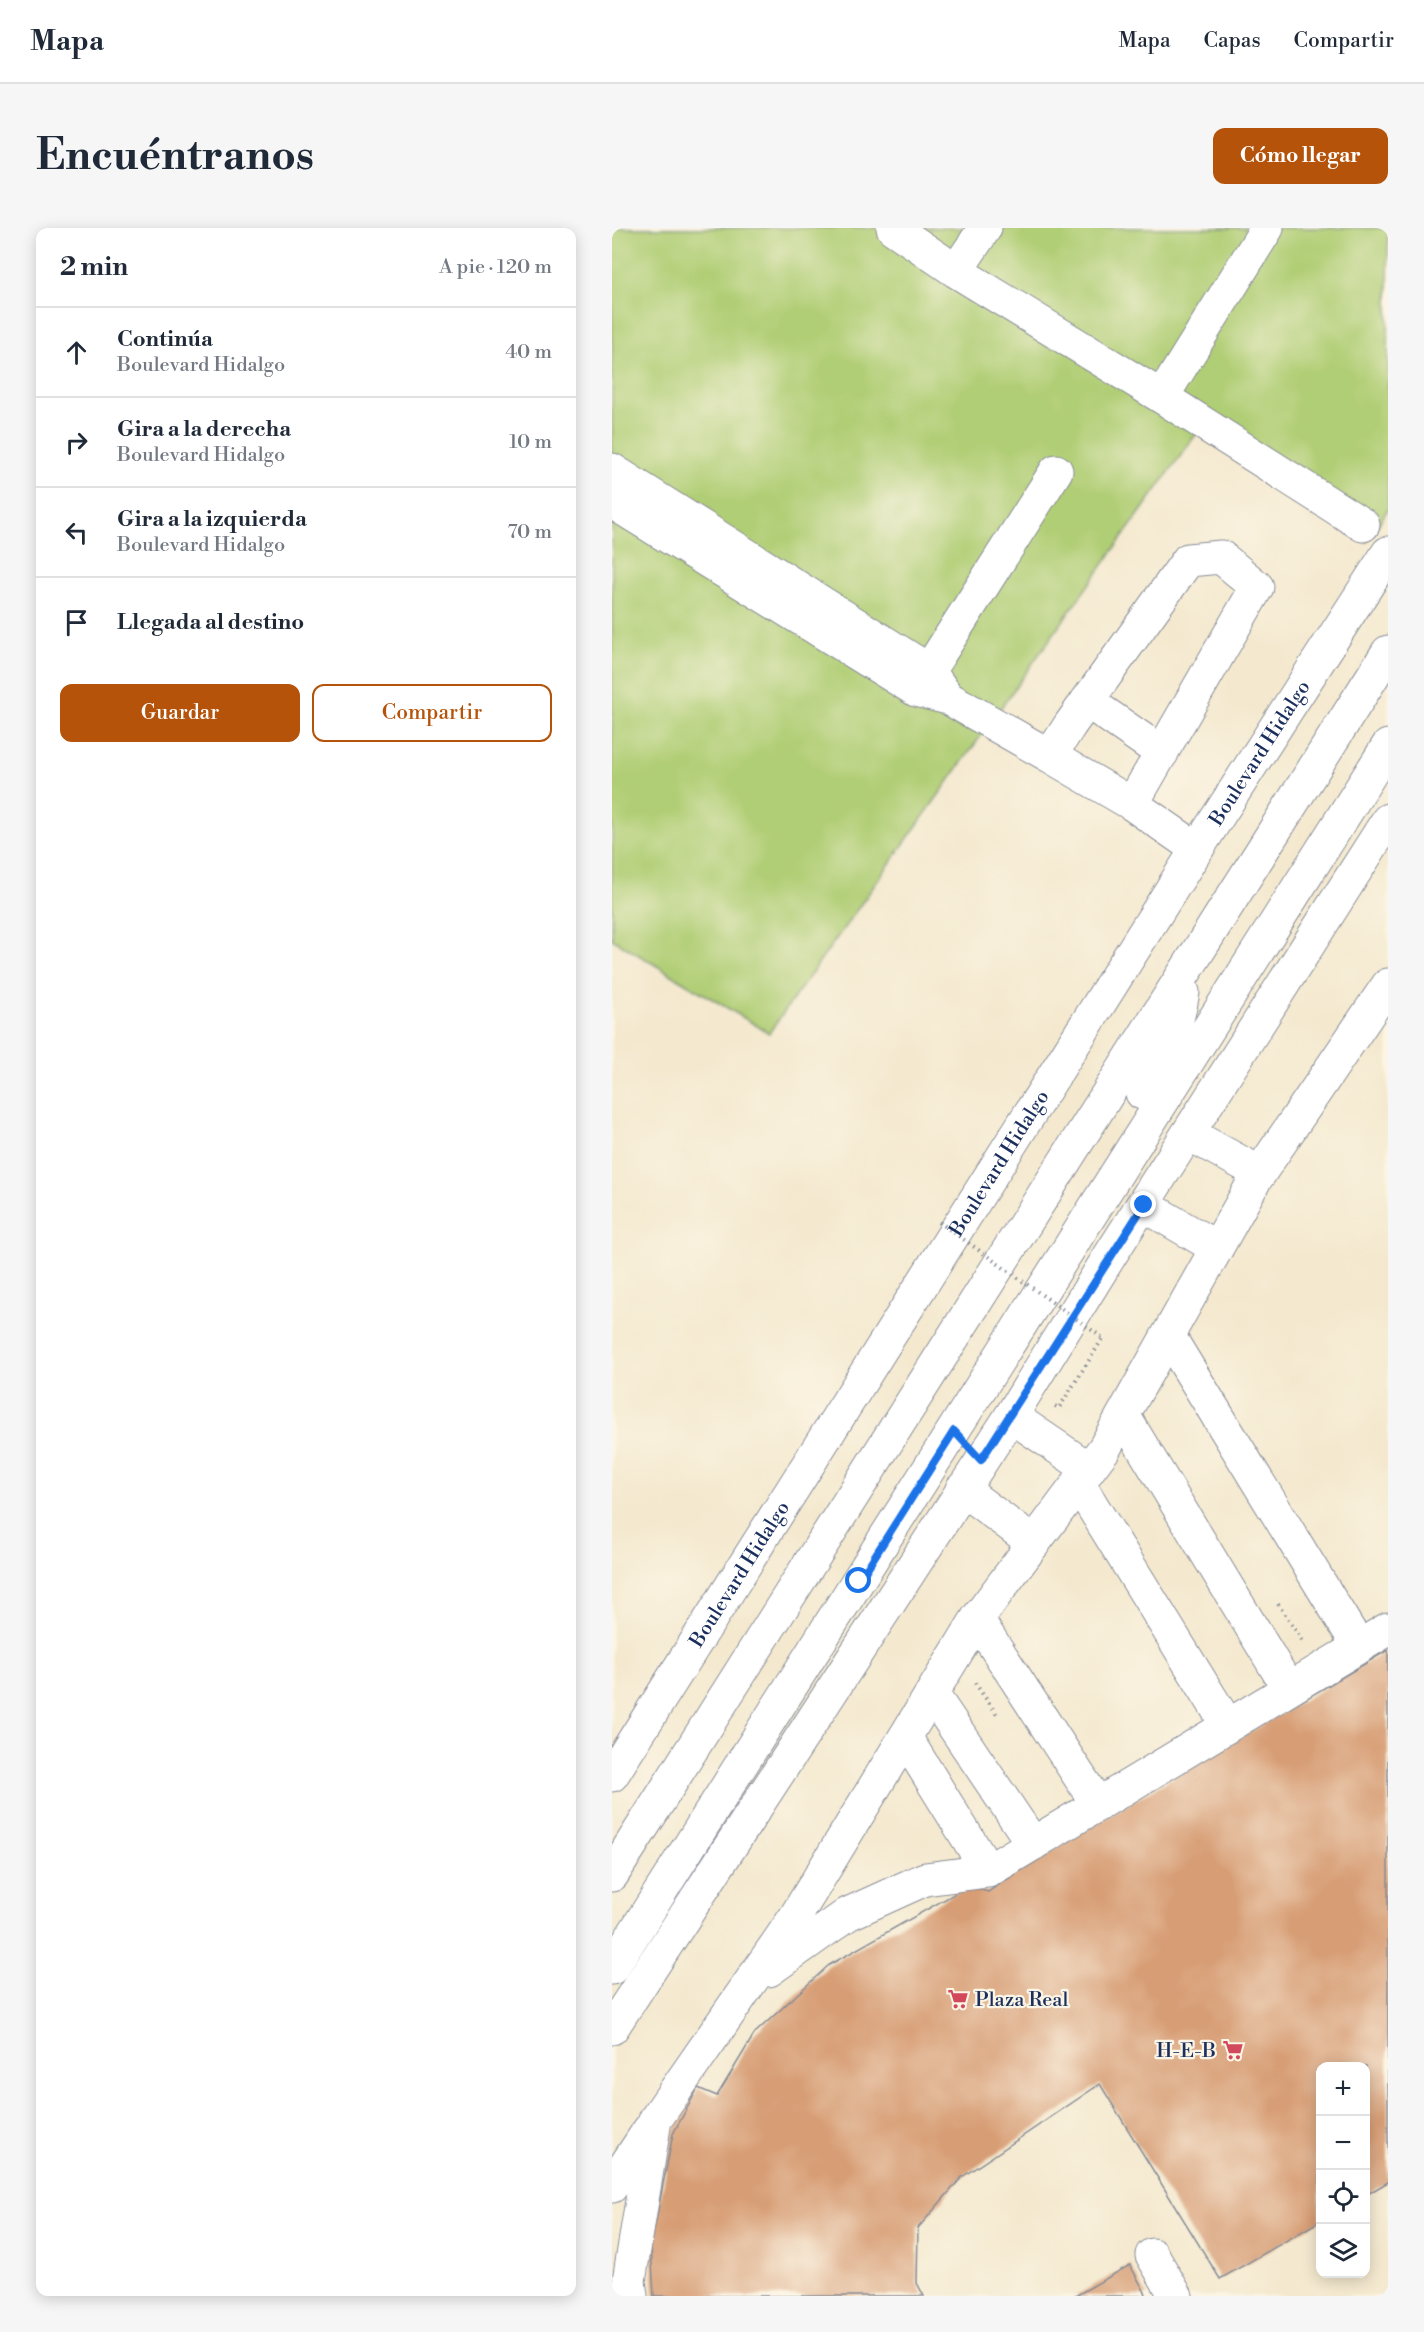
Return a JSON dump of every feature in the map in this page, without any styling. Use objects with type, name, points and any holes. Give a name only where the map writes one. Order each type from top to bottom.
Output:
[{"type":"main road","points":[[893,228],[956,271],[1162,397],[1363,525]]},
{"type":"main road","points":[[956,271],[985,228]]},
{"type":"main road","points":[[1162,397],[1267,228]]},
{"type":"main road","points":[[612,470],[948,698],[1132,804],[1197,849]]},
{"type":"main road","points":[[922,680],[1056,471]]},
{"type":"main road","points":[[612,502],[922,680]]},
{"type":"main road","name":"Boulevard Hidalgo","points":[[612,1775],[1197,849],[1388,553]]},
{"type":"main road","points":[[1050,756],[1188,560],[1221,557],[1257,587],[1132,804]]},
{"type":"main road","points":[[612,1875],[1388,652]]},
{"type":"main road","points":[[1087,701],[1162,753]]},
{"type":"main road","points":[[612,1968],[1388,746]]},
{"type":"main road","points":[[612,2028],[1011,1416],[1111,1254],[1388,820]]},
{"type":"main road","points":[[981,1460],[954,1431],[955,1402],[962,1381],[1163,1059],[1179,1017],[1187,970]]},
{"type":"main road","points":[[612,2186],[794,1919],[977,1619],[1104,1449],[1260,1173],[1388,985]]},
{"type":"main road","points":[[1189,1134],[1260,1173]]},
{"type":"main road","points":[[1144,1205],[1217,1248]]},
{"type":"main road","points":[[1168,1335],[1359,1647]]},
{"type":"main road","points":[[1123,1415],[1289,1689]]},
{"type":"main road","points":[[1011,1416],[1083,1476],[1228,1726]]},
{"type":"main road","points":[[962,1489],[1034,1543]]},
{"type":"main road","points":[[977,1619],[1098,1805]]},
{"type":"main road","points":[[749,1983],[848,1914],[925,1879],[988,1871],[1388,1629]]},
{"type":"main road","points":[[932,1694],[1033,1844]]},
{"type":"main road","points":[[905,1737],[988,1871]]},
{"type":"main road","points":[[631,2296],[629,2281],[655,2120]]},
{"type":"main road","points":[[1152,2255],[1176,2296]]},
{"type":"path","points":[[939,1222],[1103,1338]]},
{"type":"green space","points":[[612,228],[1388,228],[1388,509],[1367,542],[1199,430],[769,1033],[612,939]]},
{"type":"building","name":"Plaza Real","points":[[1388,1650],[1388,2182],[1370,2193],[1370,2062],[1316,2062],[1316,2223],[1220,2279],[1100,2084],[962,2177],[918,2228],[917,2283],[924,2296],[654,2296],[651,2246],[673,2134],[698,2088],[717,2096],[755,2033],[829,1965],[968,1886],[988,1892],[1086,1829]]},
{"type":"building","points":[[1130,2265],[1147,2296],[1075,2296]]},
{"type":"place","name":"Plaza Real","points":[[958,1999]]},
{"type":"place","name":"H-E-B","points":[[1233,2050]]},
{"type":"route","points":[[859,1581],[954,1431],[981,1460],[1144,1205]]}]
